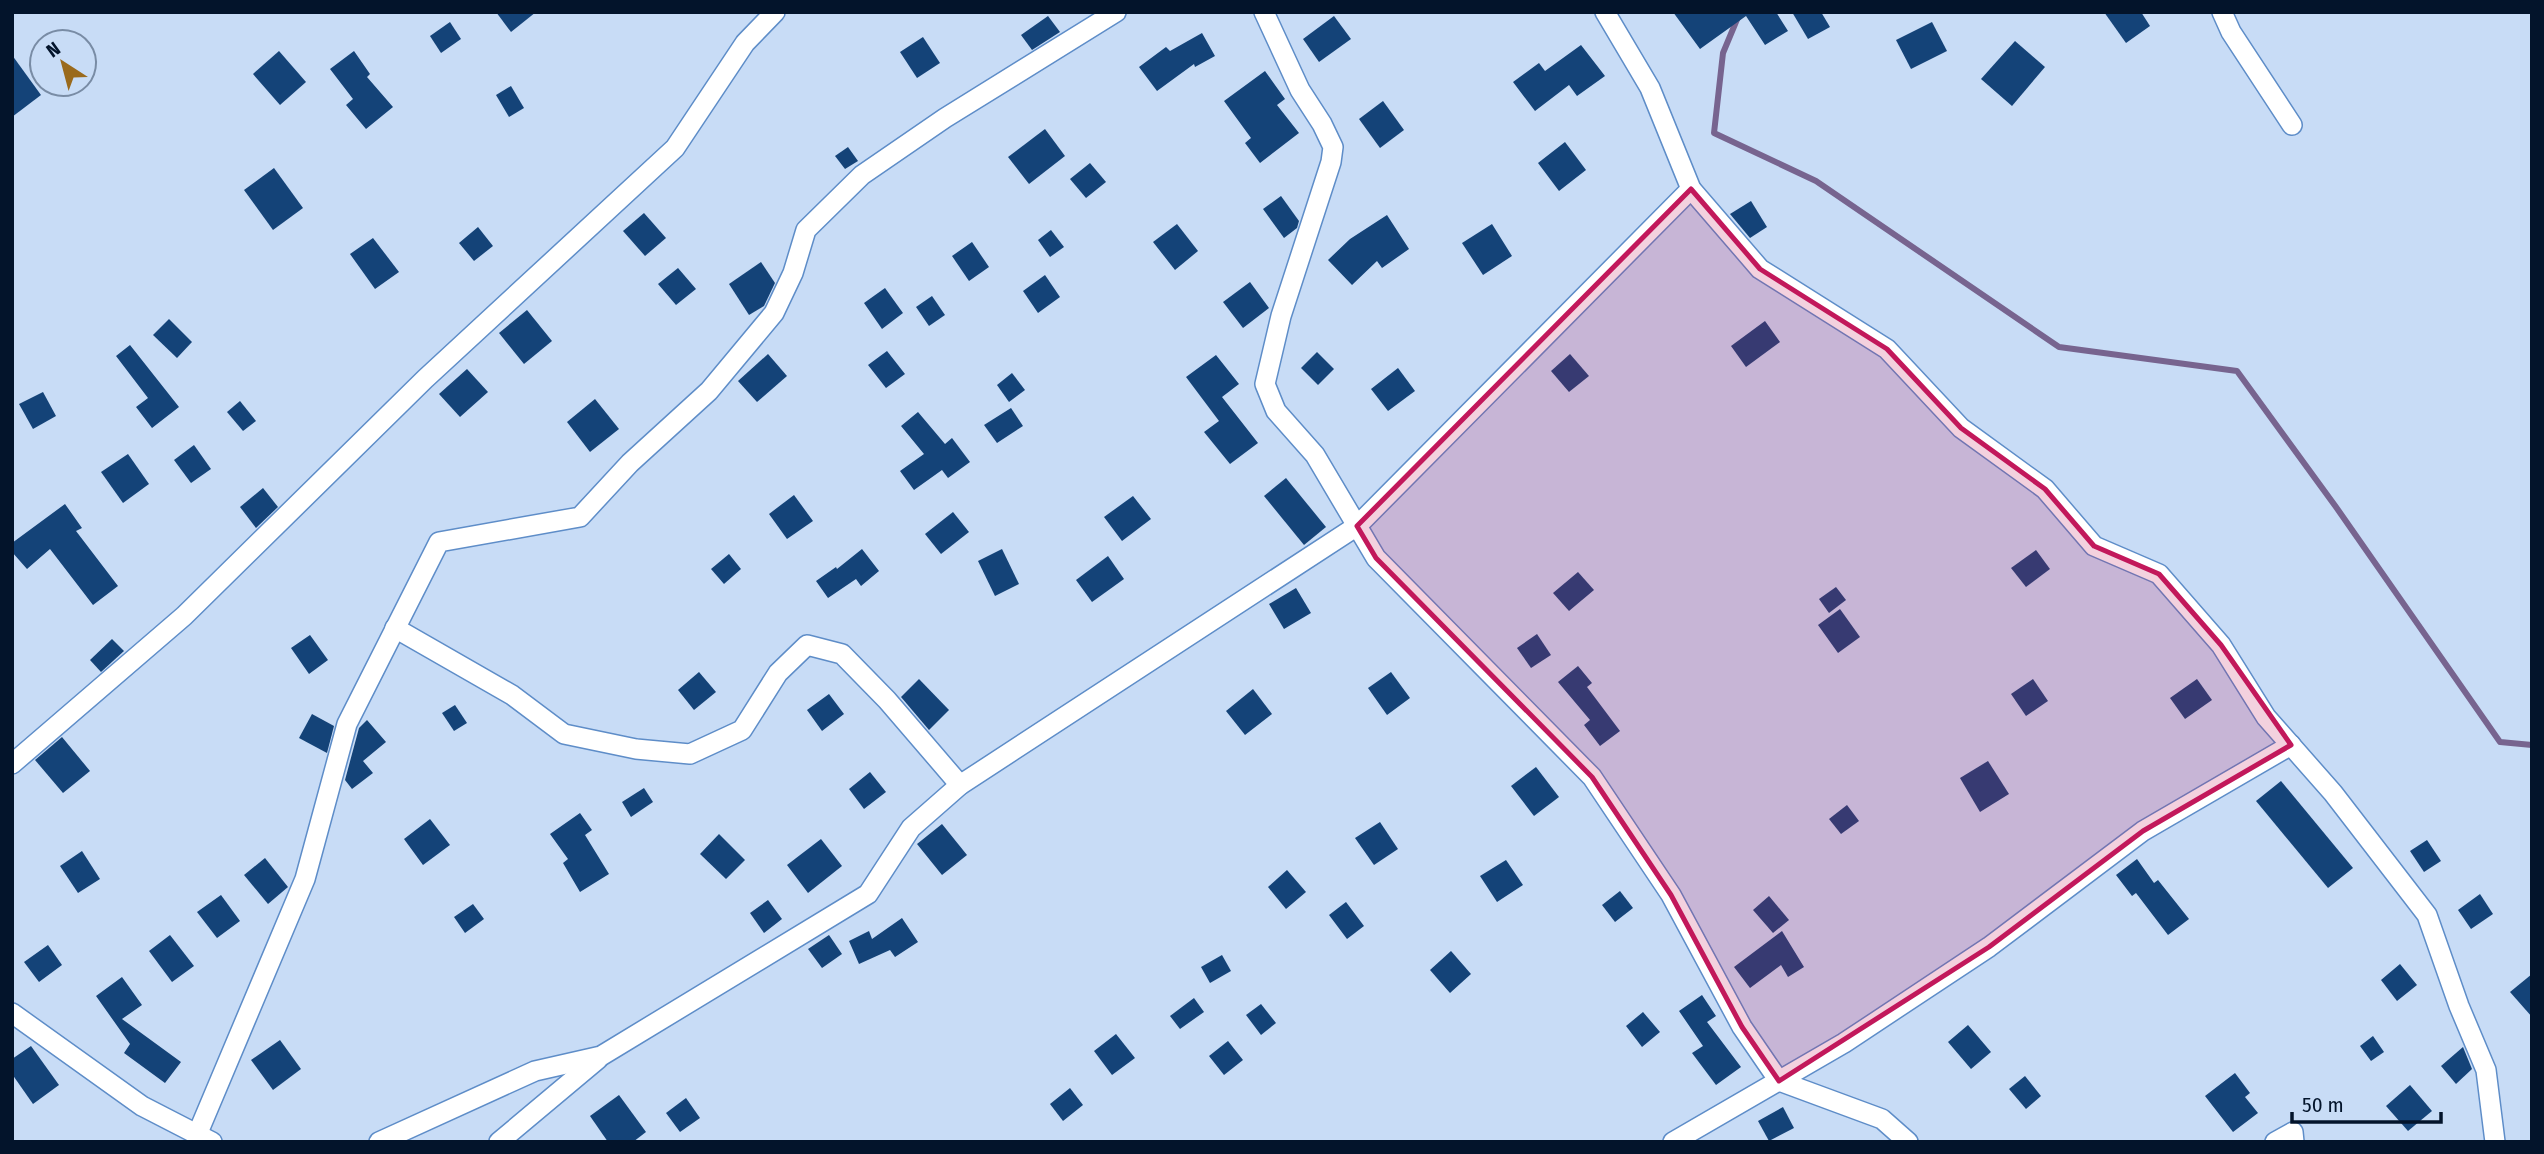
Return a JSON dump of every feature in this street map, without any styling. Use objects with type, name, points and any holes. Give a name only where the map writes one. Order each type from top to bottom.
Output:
[{"type":"street","points":[[12,764],[184,616],[425,379],[675,148],[745,43],[775,12]]},
{"type":"street","points":[[12,1013],[142,1106],[206,1140],[305,879],[347,724],[439,542],[580,517],[630,463],[709,391],[774,313],[793,273],[806,230],[862,175],[945,118],[1116,12]]},
{"type":"street","points":[[1264,12],[1300,90],[1333,146],[1331,162],[1281,316],[1265,384],[1276,411],[1315,455],[1376,558],[1592,777],[1671,895],[1742,1027],[1779,1081],[1882,1118],[1908,1142]]},
{"type":"street","points":[[1605,12],[1650,88],[1691,189],[1760,269],[1887,349],[1961,428],[2045,489],[2094,545],[2158,574],[2221,645],[2266,717],[2333,793],[2427,915],[2459,1006],[2486,1070],[2495,1142]]},
{"type":"street","points":[[2222,12],[2231,32],[2292,125]]},
{"type":"street","points":[[499,1142],[601,1056],[868,894],[911,828],[960,785],[1357,526],[1691,189]]},
{"type":"street","points":[[395,628],[512,695],[564,734],[636,749],[690,754],[743,730],[778,673],[807,645],[842,654],[887,700],[960,785]]},
{"type":"street","points":[[1673,1142],[1844,1043],[1989,947],[2143,831],[2291,745]]},
{"type":"street","points":[[379,1142],[536,1071],[601,1056]]},
{"type":"street","points":[[2274,1142],[2293,1132],[2294,1142]]},
{"type":"highlighted area","points":[[1691,189],[1760,269],[1887,349],[1961,428],[2045,489],[2094,546],[2159,574],[2221,645],[2291,745],[2143,831],[1989,947],[1779,1081],[1742,1027],[1671,895],[1592,777],[1376,558],[1357,526]]},
{"type":"building","points":[[496,12],[536,12],[511,32]]},
{"type":"building","points":[[1673,12],[1776,12],[1788,31],[1765,45],[1746,16],[1700,49]]},
{"type":"building","points":[[1792,12],[1821,12],[1830,27],[1808,39]]},
{"type":"building","points":[[2104,12],[2141,12],[2150,26],[2126,43]]},
{"type":"building","points":[[1048,16],[1060,32],[1032,50],[1021,35]]},
{"type":"building","points":[[1334,16],[1351,39],[1319,62],[1303,39]]},
{"type":"building","points":[[450,22],[461,39],[441,53],[430,36]]},
{"type":"building","points":[[1932,22],[1947,51],[1911,69],[1896,40]]},
{"type":"building","points":[[1202,33],[1215,56],[1195,67],[1194,64],[1157,91],[1139,67],[1166,47],[1170,51]]},
{"type":"building","points":[[923,37],[940,63],[917,78],[900,52]]},
{"type":"building","points":[[2015,41],[2045,67],[2012,106],[1981,79]]},
{"type":"building","points":[[1581,45],[1605,76],[1577,96],[1569,85],[1535,111],[1513,82],[1539,63],[1545,71]]},
{"type":"building","points":[[279,51],[306,82],[280,105],[253,74]]},
{"type":"building","points":[[354,51],[370,74],[367,77],[393,107],[366,129],[346,105],[353,99],[330,69]]},
{"type":"building","points":[[12,55],[28,77],[28,98],[37,98],[12,117]]},
{"type":"building","points":[[1265,71],[1285,99],[1277,105],[1299,133],[1260,163],[1245,143],[1251,138],[1224,101]]},
{"type":"building","points":[[511,86],[524,108],[509,117],[496,95]]},
{"type":"building","points":[[1383,101],[1404,130],[1380,148],[1359,119]]},
{"type":"building","points":[[1045,129],[1065,156],[1029,184],[1008,157]]},
{"type":"building","points":[[1565,142],[1586,170],[1559,191],[1538,163]]},
{"type":"building","points":[[848,147],[858,161],[845,169],[835,156]]},
{"type":"building","points":[[1090,163],[1106,182],[1086,198],[1070,179]]},
{"type":"building","points":[[274,168],[303,208],[273,230],[244,190]]},
{"type":"building","points":[[1281,196],[1299,221],[1297,228],[1284,238],[1263,209]]},
{"type":"building","points":[[1751,201],[1767,227],[1750,238],[1730,214]]},
{"type":"building","points":[[644,213],[666,238],[645,256],[623,231]]},
{"type":"building","points":[[1387,215],[1409,249],[1382,268],[1377,261],[1352,285],[1328,260],[1350,239]]},
{"type":"building","points":[[1177,224],[1198,251],[1175,270],[1153,242]]},
{"type":"building","points":[[1492,224],[1512,256],[1483,275],[1462,243]]},
{"type":"building","points":[[478,227],[493,246],[474,261],[459,243]]},
{"type":"building","points":[[1051,230],[1064,247],[1050,257],[1038,240]]},
{"type":"building","points":[[373,238],[399,272],[375,289],[350,254]]},
{"type":"building","points":[[972,242],[989,267],[969,281],[952,256]]},
{"type":"building","points":[[761,262],[775,283],[764,306],[749,315],[729,284]]},
{"type":"building","points":[[678,268],[696,289],[676,305],[658,284]]},
{"type":"building","points":[[1045,275],[1060,297],[1038,313],[1023,291]]},
{"type":"building","points":[[1250,282],[1269,308],[1243,328],[1223,302]]},
{"type":"building","points":[[885,288],[903,313],[882,329],[864,303]]},
{"type":"building","points":[[932,296],[945,315],[929,326],[916,307]]},
{"type":"building","points":[[527,310],[552,341],[524,364],[499,333]]},
{"type":"building","points":[[169,319],[192,342],[177,358],[153,335]]},
{"type":"building","points":[[1765,321],[1780,342],[1746,367],[1731,346]]},
{"type":"building","points":[[130,345],[179,407],[152,428],[136,407],[148,398],[116,356]]},
{"type":"building","points":[[887,351],[905,374],[886,388],[868,365]]},
{"type":"building","points":[[1317,352],[1334,369],[1318,385],[1301,368]]},
{"type":"building","points":[[768,354],[787,376],[757,402],[738,381]]},
{"type":"building","points":[[1570,354],[1589,376],[1569,392],[1551,371]]},
{"type":"building","points":[[1216,355],[1239,384],[1222,397],[1258,443],[1230,464],[1204,432],[1219,421],[1186,377]]},
{"type":"building","points":[[1398,368],[1415,391],[1388,411],[1371,389]]},
{"type":"building","points":[[467,369],[488,392],[460,417],[439,394]]},
{"type":"building","points":[[1012,373],[1025,390],[1009,402],[997,385]]},
{"type":"building","points":[[43,392],[56,416],[33,429],[19,404]]},
{"type":"building","points":[[595,399],[619,429],[590,452],[567,422]]},
{"type":"building","points":[[240,401],[256,421],[243,431],[227,412]]},
{"type":"building","points":[[1011,408],[1023,426],[997,443],[984,425]]},
{"type":"building","points":[[918,412],[945,444],[952,438],[970,462],[948,478],[942,470],[914,490],[900,471],[924,454],[901,426]]},
{"type":"building","points":[[194,445],[211,469],[191,483],[174,460]]},
{"type":"building","points":[[128,454],[149,484],[123,503],[101,472]]},
{"type":"building","points":[[1286,478],[1326,527],[1304,545],[1264,496]]},
{"type":"building","points":[[263,488],[278,507],[256,528],[240,507]]},
{"type":"building","points":[[794,495],[813,521],[787,539],[769,514]]},
{"type":"building","points":[[1133,496],[1151,519],[1122,541],[1104,517]]},
{"type":"building","points":[[65,504],[82,528],[76,531],[118,586],[93,605],[50,549],[27,569],[12,552],[12,543]]},
{"type":"building","points":[[953,512],[969,532],[941,554],[925,534]]},
{"type":"building","points":[[862,549],[879,571],[861,586],[856,579],[828,598],[816,581],[836,567],[837,569]]},
{"type":"building","points":[[1002,549],[1019,584],[995,596],[978,561]]},
{"type":"building","points":[[2036,550],[2050,569],[2026,587],[2011,568]]},
{"type":"building","points":[[729,554],[741,569],[724,584],[711,569]]},
{"type":"building","points":[[1108,556],[1124,579],[1092,602],[1076,580]]},
{"type":"building","points":[[1578,572],[1594,590],[1569,611],[1553,593]]},
{"type":"building","points":[[1836,587],[1846,600],[1829,613],[1819,599]]},
{"type":"building","points":[[1296,588],[1311,613],[1284,629],[1269,604]]},
{"type":"building","points":[[1840,609],[1860,637],[1838,653],[1818,625]]},
{"type":"building","points":[[1537,634],[1551,655],[1531,668],[1517,648]]},
{"type":"building","points":[[310,635],[328,660],[309,674],[291,648]]},
{"type":"building","points":[[112,639],[124,651],[101,672],[90,660]]},
{"type":"building","points":[[1578,666],[1592,683],[1587,687],[1620,731],[1600,746],[1584,725],[1590,720],[1558,682]]},
{"type":"building","points":[[699,672],[716,692],[694,710],[678,690]]},
{"type":"building","points":[[1391,672],[1410,698],[1387,715],[1368,688]]},
{"type":"building","points":[[919,679],[949,710],[929,730],[901,697]]},
{"type":"building","points":[[2033,679],[2048,701],[2026,716],[2011,694]]},
{"type":"building","points":[[2197,679],[2212,700],[2185,719],[2170,698]]},
{"type":"building","points":[[1253,689],[1272,714],[1245,735],[1226,711]]},
{"type":"building","points":[[829,694],[844,714],[822,731],[807,710]]},
{"type":"building","points":[[455,705],[467,723],[454,731],[442,713]]},
{"type":"building","points":[[312,714],[334,726],[327,753],[299,738]]},
{"type":"building","points":[[367,720],[386,742],[363,761],[373,773],[352,789],[345,780],[359,728]]},
{"type":"building","points":[[62,737],[90,771],[63,793],[35,760]]},
{"type":"building","points":[[1988,761],[2009,794],[1980,812],[1960,778]]},
{"type":"building","points":[[1536,767],[1559,797],[1534,816],[1511,786]]},
{"type":"building","points":[[870,772],[886,792],[864,809],[849,789]]},
{"type":"building","points":[[2281,781],[2353,868],[2328,888],[2256,801]]},
{"type":"building","points":[[644,788],[653,802],[631,817],[622,802]]},
{"type":"building","points":[[1847,805],[1859,821],[1841,834],[1829,819]]},
{"type":"building","points":[[580,813],[592,830],[585,835],[609,874],[580,892],[563,863],[568,859],[550,834]]},
{"type":"building","points":[[430,819],[450,845],[423,865],[404,839]]},
{"type":"building","points":[[1380,822],[1398,849],[1374,865],[1355,838]]},
{"type":"building","points":[[942,824],[967,855],[942,875],[917,844]]},
{"type":"building","points":[[719,834],[745,860],[726,879],[700,854]]},
{"type":"building","points":[[821,839],[842,866],[808,893],[787,865]]},
{"type":"building","points":[[2427,840],[2441,861],[2424,872],[2410,851]]},
{"type":"building","points":[[82,851],[100,879],[78,893],[60,866]]},
{"type":"building","points":[[265,858],[288,887],[268,904],[244,875]]},
{"type":"building","points":[[2137,859],[2154,883],[2158,880],[2189,919],[2168,935],[2136,893],[2132,896],[2116,875]]},
{"type":"building","points":[[1506,860],[1523,885],[1497,902],[1480,876]]},
{"type":"building","points":[[1287,870],[1306,892],[1286,909],[1268,887]]},
{"type":"building","points":[[1620,891],[1633,908],[1615,922],[1602,905]]},
{"type":"building","points":[[2480,894],[2493,914],[2471,929],[2458,910]]},
{"type":"building","points":[[221,895],[240,921],[217,938],[197,912]]},
{"type":"building","points":[[1769,896],[1789,920],[1773,933],[1753,910]]},
{"type":"building","points":[[768,900],[782,919],[764,933],[750,913]]},
{"type":"building","points":[[1346,902],[1364,926],[1347,939],[1329,915]]},
{"type":"building","points":[[473,904],[484,919],[465,933],[454,917]]},
{"type":"building","points":[[902,918],[918,942],[895,957],[890,950],[859,964],[849,941],[869,931],[872,939]]},
{"type":"building","points":[[1782,931],[1804,967],[1788,977],[1781,965],[1750,988],[1734,967]]},
{"type":"building","points":[[170,935],[194,966],[172,982],[149,951]]},
{"type":"building","points":[[829,935],[842,954],[822,968],[808,949]]},
{"type":"building","points":[[48,945],[62,965],[39,982],[24,962]]},
{"type":"building","points":[[1451,951],[1471,974],[1450,993],[1430,970]]},
{"type":"building","points":[[1222,955],[1231,971],[1210,983],[1201,967]]},
{"type":"building","points":[[2400,964],[2417,985],[2397,1001],[2381,980]]},
{"type":"building","points":[[2532,974],[2532,1017],[2510,992]]},
{"type":"building","points":[[122,977],[142,1005],[122,1019],[181,1062],[165,1083],[124,1053],[130,1044],[96,996]]},
{"type":"building","points":[[1702,995],[1716,1016],[1707,1022],[1741,1067],[1716,1085],[1692,1053],[1703,1046],[1679,1011]]},
{"type":"building","points":[[1194,998],[1204,1012],[1180,1029],[1170,1016]]},
{"type":"building","points":[[1261,1004],[1276,1023],[1261,1035],[1246,1015]]},
{"type":"building","points":[[1643,1012],[1660,1032],[1642,1047],[1626,1026]]},
{"type":"building","points":[[1968,1025],[1991,1052],[1971,1069],[1948,1042]]},
{"type":"building","points":[[1116,1034],[1135,1058],[1112,1075],[1094,1051]]},
{"type":"building","points":[[2373,1036],[2384,1052],[2371,1061],[2360,1046]]},
{"type":"building","points":[[280,1040],[301,1069],[273,1090],[251,1060]]},
{"type":"building","points":[[1228,1041],[1243,1060],[1224,1075],[1209,1056]]},
{"type":"building","points":[[31,1046],[59,1085],[33,1104],[12,1074],[12,1059]]},
{"type":"building","points":[[2463,1047],[2472,1069],[2456,1084],[2441,1066]]},
{"type":"building","points":[[2235,1073],[2250,1093],[2245,1097],[2258,1113],[2233,1132],[2205,1096]]},
{"type":"building","points":[[2025,1076],[2041,1096],[2026,1109],[2009,1089]]},
{"type":"building","points":[[2410,1085],[2432,1111],[2408,1131],[2386,1106]]},
{"type":"building","points":[[1070,1088],[1083,1105],[1063,1121],[1050,1104]]},
{"type":"building","points":[[619,1095],[646,1132],[633,1142],[608,1142],[590,1116]]},
{"type":"building","points":[[686,1098],[700,1118],[680,1132],[666,1113]]},
{"type":"building","points":[[1783,1107],[1794,1128],[1769,1141],[1758,1121]]},
{"type":"waterway","points":[[1738,17],[1723,53],[1714,133],[1816,181],[2059,347],[2237,371],[2336,507],[2500,742],[2532,745]]}]
